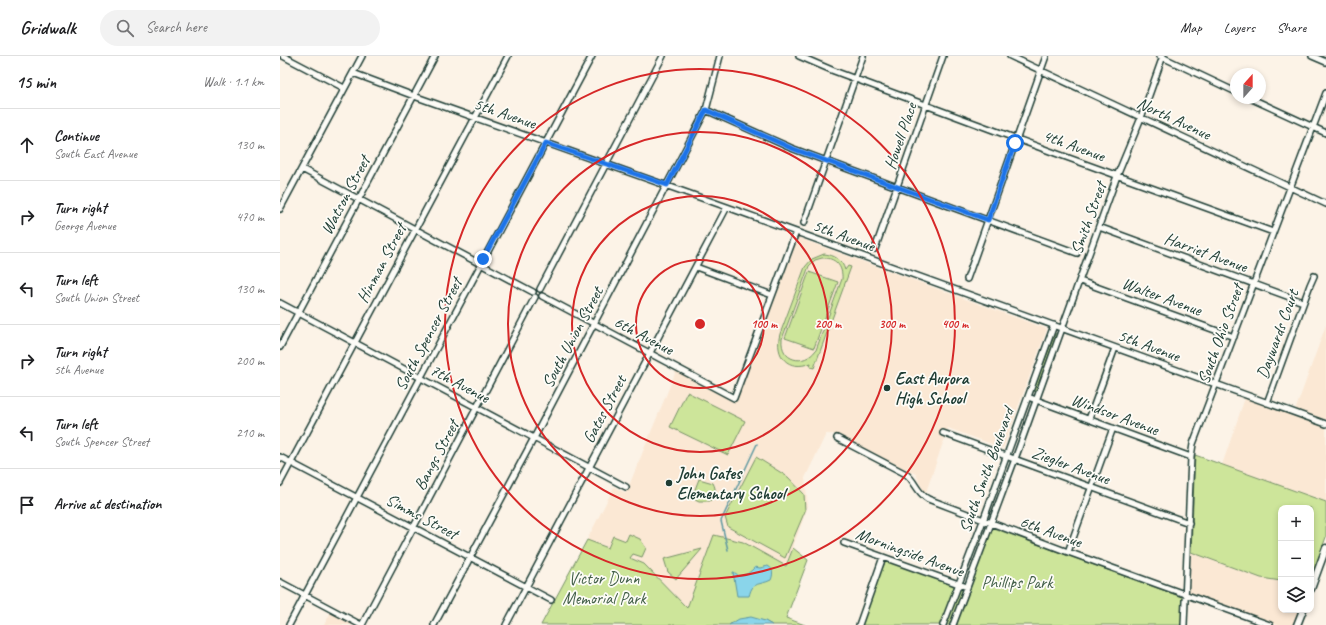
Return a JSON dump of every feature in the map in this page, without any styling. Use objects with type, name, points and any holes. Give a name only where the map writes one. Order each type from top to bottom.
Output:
[{"type":"main road","points":[[1314,581],[1326,548]]},
{"type":"main road","points":[[1297,625],[1302,613]]},
{"type":"street","points":[[283,56],[344,88]]},
{"type":"street","points":[[280,210],[362,56]]},
{"type":"street","name":"Watson Street","points":[[280,347],[435,56]]},
{"type":"street","name":"Hinman Street","points":[[280,483],[508,56]]},
{"type":"street","name":"South Spencer Street","points":[[289,625],[592,56]]},
{"type":"street","points":[[540,289],[663,56]]},
{"type":"street","name":"South Union Street","points":[[434,625],[706,110],[720,56]]},
{"type":"street","name":"4th Avenue","points":[[799,56],[824,67],[1273,232]]},
{"type":"street","points":[[804,223],[863,56]]},
{"type":"street","name":"Howell Place","points":[[875,249],[943,56]]},
{"type":"street","name":"North Avenue","points":[[1010,56],[1326,204]]},
{"type":"street","points":[[967,279],[1046,56]]},
{"type":"street","points":[[1162,56],[1230,89]]},
{"type":"street","name":"Smith Street","points":[[1063,328],[1099,227],[1141,118],[1162,56]]},
{"type":"street","points":[[1312,56],[1326,62]]},
{"type":"street","name":"5th Avenue","points":[[353,73],[1326,424]]},
{"type":"street","name":"South Ohio Street","points":[[1184,625],[1191,457],[1194,444],[1326,93]]},
{"type":"street","points":[[1263,104],[1326,133]]},
{"type":"street","points":[[706,110],[786,146],[1077,253]]},
{"type":"street","points":[[302,169],[481,263],[539,298],[543,293],[540,289]]},
{"type":"street","name":"Gates Street","points":[[506,625],[727,207]]},
{"type":"street","name":"Harriet Avenue","points":[[1099,227],[1303,302]]},
{"type":"street","points":[[696,267],[772,294],[796,232]]},
{"type":"street","name":"Daywards Court","points":[[1267,403],[1303,302],[1314,276]]},
{"type":"street","name":"Walter Avenue","points":[[1080,281],[1234,337]]},
{"type":"street","points":[[534,295],[535,289],[540,289]]},
{"type":"street","name":"6th Avenue","points":[[542,296],[734,398],[772,294]]},
{"type":"street","name":"Bangs Street","points":[[361,625],[534,295]]},
{"type":"street","name":"7th Avenue","points":[[280,303],[626,487]]},
{"type":"street","name":"South Smith Boulevard","points":[[943,625],[983,521],[1054,325]]},
{"type":"street","name":"South Smith Boulevard","points":[[953,625],[1063,328]]},
{"type":"street","points":[[1089,419],[1115,348]]},
{"type":"street","name":"Windsor Avenue","points":[[1028,397],[1191,457]]},
{"type":"street","points":[[1068,552],[1114,428]]},
{"type":"street","name":"Ziegler Avenue","points":[[943,433],[1189,523]]},
{"type":"street","name":"6th Avenue","points":[[837,438],[906,474],[914,481],[918,492],[922,496],[983,521],[1270,625]]},
{"type":"street","name":"Simms Street","points":[[280,457],[551,600]]},
{"type":"street","name":"Morningside Avenue","points":[[844,543],[967,587]]},
{"type":"street","points":[[859,625],[883,557]]},
{"type":"street","points":[[280,582],[361,625]]},
{"type":"shaded area","points":[[796,237],[1047,329],[1003,448],[948,428],[925,495],[916,474],[834,434],[826,434],[805,478],[808,506],[786,566],[743,542],[687,608],[644,564],[587,540],[614,487],[626,493],[676,371],[734,401]]},
{"type":"shaded area","points":[[1326,325],[1326,422],[1295,411]]},
{"type":"shaded area","points":[[1245,398],[1326,426],[1326,502],[1222,465]]},
{"type":"shaded area","points":[[1191,552],[1261,578],[1278,581],[1278,613],[1299,613],[1294,625],[1277,625],[1189,594]]},
{"type":"shaded area","points":[[331,612],[355,625],[324,625]]},
{"type":"green space","points":[[824,254],[835,257],[844,266],[845,270],[848,266],[851,267],[814,368],[810,367],[811,363],[803,365],[790,364],[781,355],[779,349],[780,334],[805,267],[812,259]],"holes":[[[827,258],[831,259],[840,266],[842,279],[816,350],[805,359],[794,359],[789,357],[785,352],[782,346],[782,339],[809,266],[815,260]]]},
{"type":"green space","points":[[809,272],[838,282],[814,348],[785,338]]},
{"type":"green space","points":[[1055,334],[1058,334],[1037,391],[1035,392],[1033,390]]},
{"type":"green space","points":[[687,392],[745,421],[728,455],[670,427]]},
{"type":"green space","points":[[1195,455],[1326,502],[1326,537],[1314,571],[1314,505],[1278,505],[1278,581],[1261,578],[1191,552]]},
{"type":"green space","points":[[756,457],[788,477],[804,494],[805,511],[785,558],[728,527],[725,517]]},
{"type":"green space","points":[[699,479],[713,483],[715,493],[710,501],[699,501],[693,498]]},
{"type":"green space","name":"Phillips Park","points":[[993,528],[1182,597],[1183,625],[860,625],[878,576],[885,563],[894,563],[967,590]]},
{"type":"green space","name":"Victor Dunn Memorial Park","points":[[629,534],[640,539],[646,548],[642,557],[633,554],[630,558],[644,564],[687,608],[714,535],[743,542],[786,566],[793,548],[808,560],[786,618],[805,625],[772,625],[765,621],[733,622],[729,625],[541,625],[587,540],[608,548],[613,536],[626,541]]},
{"type":"green space","points":[[702,549],[676,579],[668,572],[664,559]]},
{"type":"water","points":[[768,566],[772,570],[773,574],[771,580],[754,586],[751,589],[749,596],[737,596],[733,572],[741,576],[748,573],[755,567],[760,568]]},
{"type":"water","points":[[751,617],[765,621],[772,625],[729,625],[739,619]]},
{"type":"waterway","points":[[728,550],[721,521],[757,444]]},
{"type":"place","name":"East Aurora High School","points":[[887,388]]},
{"type":"place","name":"John Gates Elementary School","points":[[669,483]]},
{"type":"route","points":[[483,259],[546,143],[667,185],[706,110],[791,148],[988,220],[1015,143]]}]
